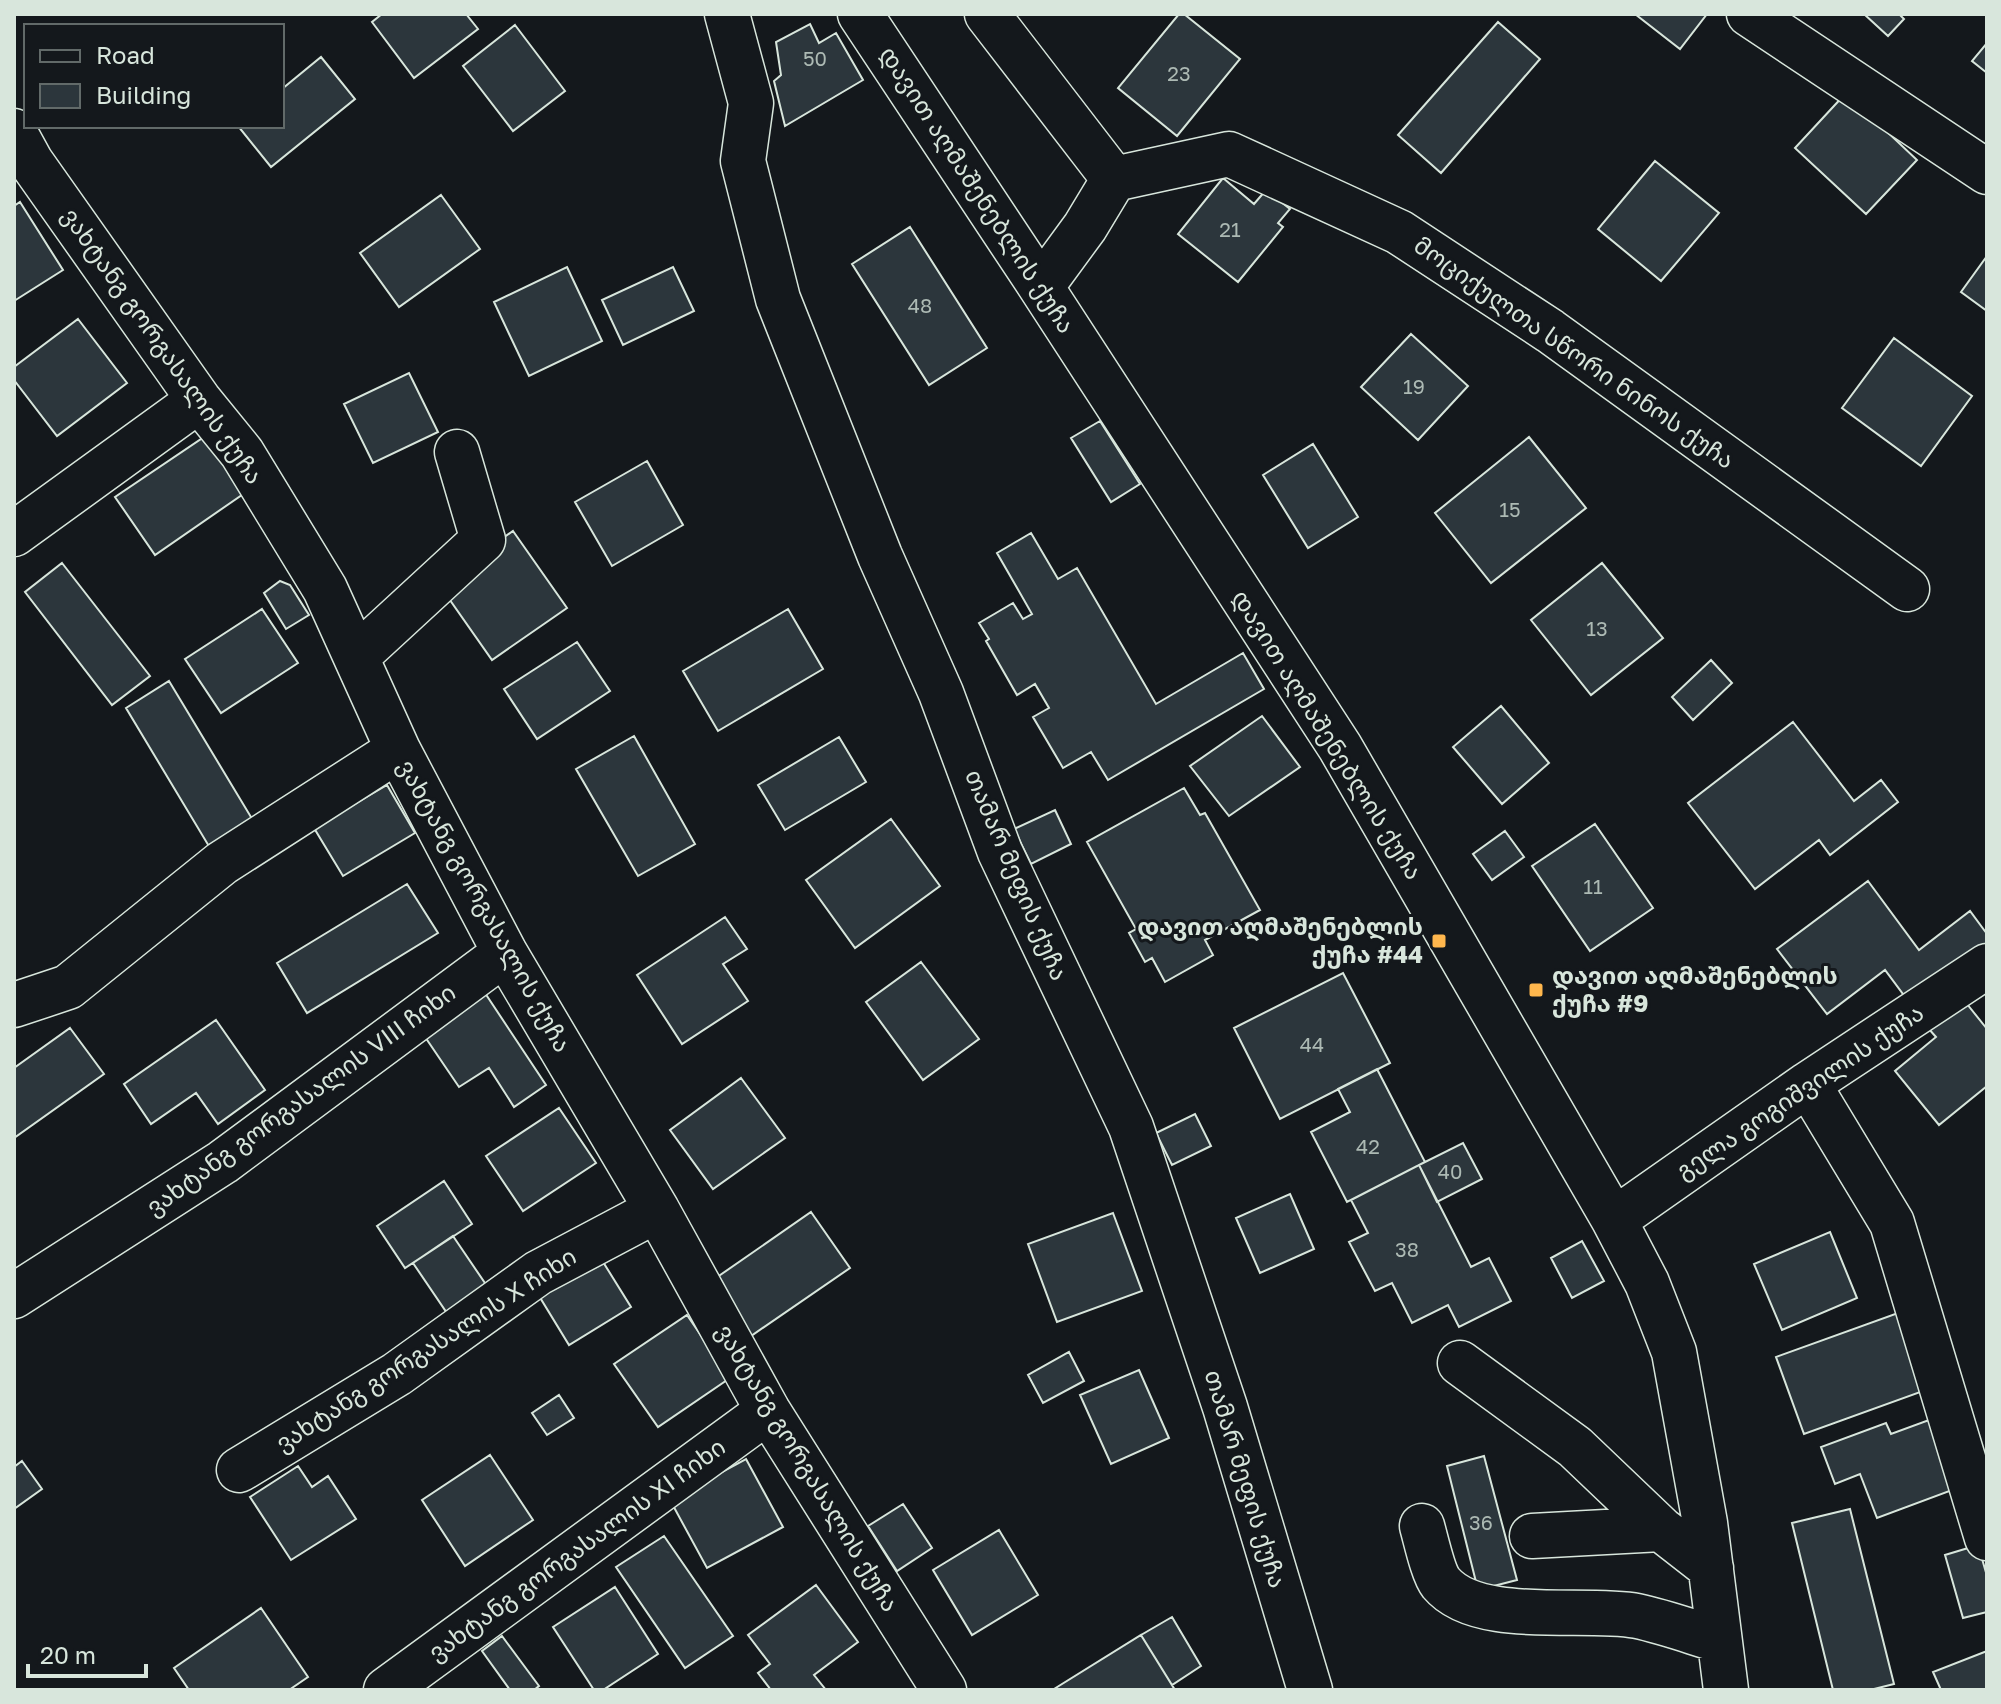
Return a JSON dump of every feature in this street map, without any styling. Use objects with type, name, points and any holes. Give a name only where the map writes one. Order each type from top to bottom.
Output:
[{"type":"street","name":"თამარ მეფის ქუჩა","points":[[727,14],[751,103],[743,161],[778,299],[880,556],[941,693],[1000,852],[1131,1127],[1225,1407],[1310,1690]]},
{"type":"street","name":"დავით აღმაშენებლის ქუჩა","points":[[860,14],[1340,747],[1614,1220],[1647,1283],[1674,1352],[1711,1568],[1726,1690]]},
{"type":"street","points":[[987,14],[1114,179],[1085,227],[1041,287]]},
{"type":"street","points":[[1749,14],[1987,172]]},
{"type":"street","name":"ვახტანგ გორგასალის ქუჩა","points":[[14,131],[31,162],[199,400],[242,453],[317,576],[398,750],[505,953],[657,1210],[768,1411],[944,1690]]},
{"type":"street","name":"მოციქულთა სწორი ნინოს ქუჩა","points":[[1114,179],[1229,154],[1399,232],[1550,331],[1907,589]]},
{"type":"street","points":[[14,534],[199,400]]},
{"type":"street","points":[[356,657],[483,540],[457,452]]},
{"type":"street","points":[[14,1005],[68,987],[222,863],[398,750]]},
{"type":"street","name":"ვახტანგ გორგასალის VIII ჩიხი","points":[[14,1296],[223,1162],[505,953]]},
{"type":"street","name":"გელა გოგიშვილის ქუჩა","points":[[1614,1220],[1808,1084],[1987,966]]},
{"type":"street","points":[[1808,1084],[1892,1223],[1987,1538]]},
{"type":"street","name":"ვახტანგ გორგასალის X ჩიხი","points":[[239,1470],[397,1374],[538,1273],[657,1210]]},
{"type":"street","points":[[1460,1363],[1575,1447],[1661,1529],[1711,1568]]},
{"type":"street","name":"ვახტანგ გორგასალის XI ჩიხი","points":[[386,1690],[768,1411]]},
{"type":"street","points":[[1422,1526],[1440,1583],[1464,1600],[1493,1608],[1528,1612],[1634,1616],[1719,1640]]},
{"type":"street","points":[[1532,1536],[1661,1529]]},
{"type":"building","points":[[382,14],[466,14],[478,29],[414,78],[372,22]]},
{"type":"building","points":[[1179,14],[1184,14],[1240,59],[1177,136],[1118,88]]},
{"type":"building","points":[[1635,14],[1707,14],[1680,49]]},
{"type":"building","points":[[1864,14],[1899,14],[1904,19],[1888,36]]},
{"type":"building","points":[[1498,22],[1540,59],[1441,173],[1398,135]]},
{"type":"building","points":[[810,24],[819,43],[836,33],[863,80],[785,126],[774,81],[781,75],[776,42]]},
{"type":"building","points":[[515,25],[565,91],[513,131],[463,66]]},
{"type":"building","points":[[1987,43],[1987,73],[1972,61]]},
{"type":"building","points":[[321,57],[355,99],[271,167],[240,128],[284,128],[284,87]]},
{"type":"building","points":[[1846,93],[1917,160],[1866,214],[1795,148]]},
{"type":"building","points":[[1655,161],[1719,213],[1661,281],[1598,229]]},
{"type":"building","points":[[1223,178],[1254,204],[1266,190],[1290,209],[1278,223],[1283,227],[1238,282],[1178,234]]},
{"type":"building","points":[[441,195],[480,249],[399,307],[360,253]]},
{"type":"building","points":[[20,202],[63,270],[14,301],[14,206]]},
{"type":"building","points":[[910,227],[987,348],[929,385],[852,264]]},
{"type":"building","points":[[1987,256],[1987,311],[1961,292]]},
{"type":"building","points":[[567,267],[602,341],[529,376],[494,302]]},
{"type":"building","points":[[673,267],[694,311],[623,345],[602,300]]},
{"type":"building","points":[[78,319],[127,383],[57,436],[14,380],[14,367]]},
{"type":"building","points":[[1411,334],[1468,386],[1418,440],[1361,387]]},
{"type":"building","points":[[1894,338],[1972,396],[1921,466],[1842,408]]},
{"type":"building","points":[[409,373],[438,432],[373,463],[344,404]]},
{"type":"building","points":[[1100,421],[1140,484],[1111,502],[1071,438]]},
{"type":"building","points":[[213,431],[252,488],[155,555],[115,497]]},
{"type":"building","points":[[1529,437],[1586,508],[1491,583],[1435,513]]},
{"type":"building","points":[[1313,444],[1358,517],[1308,548],[1263,475]]},
{"type":"building","points":[[647,461],[683,525],[612,566],[575,502]]},
{"type":"building","points":[[513,531],[567,608],[492,660],[438,583]]},
{"type":"building","points":[[1031,533],[1058,579],[1077,568],[1156,704],[1243,653],[1264,689],[1108,780],[1091,752],[1063,768],[1033,717],[1049,708],[1035,684],[1017,695],[979,623],[1013,603],[1023,619],[1032,614],[997,553]]},
{"type":"building","points":[[62,563],[150,676],[112,705],[25,592]]},
{"type":"building","points":[[1602,563],[1663,638],[1591,695],[1531,620]]},
{"type":"building","points":[[280,581],[290,585],[309,615],[286,629],[264,593]]},
{"type":"building","points":[[262,609],[298,663],[221,713],[185,659]]},
{"type":"building","points":[[788,609],[823,669],[718,731],[683,671]]},
{"type":"building","points":[[577,642],[610,691],[537,739],[504,689]]},
{"type":"building","points":[[1711,660],[1732,683],[1693,720],[1672,697]]},
{"type":"building","points":[[169,681],[257,827],[213,853],[126,708]]},
{"type":"building","points":[[1501,706],[1549,763],[1502,804],[1453,747]]},
{"type":"building","points":[[1262,716],[1300,767],[1229,816],[1190,766]]},
{"type":"building","points":[[1793,722],[1854,801],[1881,780],[1898,802],[1830,855],[1819,840],[1755,889],[1688,803]]},
{"type":"building","points":[[634,736],[695,844],[638,876],[576,769]]},
{"type":"building","points":[[839,737],[866,782],[785,830],[758,785]]},
{"type":"building","points":[[387,785],[415,833],[343,876],[314,828]]},
{"type":"building","points":[[1184,788],[1200,815],[1205,813],[1260,910],[1205,940],[1213,955],[1165,982],[1152,958],[1145,962],[1129,933],[1136,929],[1087,842]]},
{"type":"building","points":[[1055,810],[1071,844],[1031,864],[1014,829]]},
{"type":"building","points":[[891,819],[940,886],[855,948],[806,880]]},
{"type":"building","points":[[1595,824],[1653,908],[1590,951],[1532,866]]},
{"type":"building","points":[[1505,831],[1524,857],[1492,880],[1473,854]]},
{"type":"building","points":[[1868,881],[1919,950],[1970,911],[1987,934],[1987,944],[1909,1002],[1885,970],[1827,1014],[1777,949]]},
{"type":"building","points":[[407,884],[438,933],[307,1013],[277,963]]},
{"type":"building","points":[[725,917],[747,949],[723,964],[748,1001],[682,1044],[637,975]]},
{"type":"building","points":[[921,962],[979,1039],[923,1080],[866,1002]]},
{"type":"building","points":[[1343,973],[1390,1063],[1280,1119],[1234,1028]]},
{"type":"building","points":[[481,987],[546,1085],[514,1107],[489,1068],[459,1087],[419,1028]]},
{"type":"building","points":[[1963,999],[1987,1029],[1987,1086],[1939,1125],[1895,1071],[1936,1037],[1928,1028]]},
{"type":"building","points":[[216,1020],[265,1090],[218,1124],[196,1093],[151,1124],[124,1084]]},
{"type":"building","points":[[70,1028],[104,1074],[14,1138],[14,1068]]},
{"type":"building","points":[[1377,1069],[1425,1162],[1347,1202],[1311,1132],[1350,1112],[1338,1089]]},
{"type":"building","points":[[741,1078],[785,1138],[713,1189],[670,1130]]},
{"type":"building","points":[[559,1108],[596,1163],[523,1211],[486,1156]]},
{"type":"building","points":[[1195,1114],[1211,1146],[1172,1165],[1156,1133]]},
{"type":"building","points":[[1463,1143],[1482,1179],[1437,1202],[1419,1165]]},
{"type":"building","points":[[1419,1165],[1471,1267],[1489,1258],[1511,1301],[1459,1327],[1448,1305],[1412,1323],[1392,1283],[1375,1291],[1349,1242],[1368,1233],[1351,1200]]},
{"type":"building","points":[[444,1181],[472,1224],[405,1268],[377,1226]]},
{"type":"building","points":[[1290,1194],[1314,1249],[1260,1273],[1236,1218]]},
{"type":"building","points":[[811,1212],[850,1268],[751,1336],[713,1280]]},
{"type":"building","points":[[1113,1213],[1142,1291],[1057,1322],[1028,1244]]},
{"type":"building","points":[[1830,1232],[1857,1298],[1782,1330],[1754,1264]]},
{"type":"building","points":[[453,1236],[489,1289],[449,1316],[413,1263]]},
{"type":"building","points":[[1582,1241],[1604,1281],[1572,1298],[1551,1258]]},
{"type":"building","points":[[595,1249],[631,1307],[569,1345],[533,1286]]},
{"type":"building","points":[[1898,1313],[1926,1390],[1804,1434],[1776,1357]]},
{"type":"building","points":[[687,1315],[730,1378],[658,1427],[614,1364]]},
{"type":"building","points":[[1069,1352],[1084,1381],[1043,1403],[1028,1375]]},
{"type":"building","points":[[1139,1370],[1169,1438],[1111,1464],[1080,1395]]},
{"type":"building","points":[[559,1395],[574,1418],[547,1435],[532,1413]]},
{"type":"building","points":[[1929,1420],[1955,1489],[1877,1518],[1860,1474],[1835,1484],[1821,1447],[1886,1423],[1891,1434]]},
{"type":"building","points":[[490,1455],[533,1520],[465,1566],[422,1500]]},
{"type":"building","points":[[1484,1456],[1517,1580],[1478,1590],[1447,1466]]},
{"type":"building","points":[[746,1459],[783,1527],[707,1568],[670,1500]]},
{"type":"building","points":[[22,1461],[42,1489],[14,1509],[14,1467]]},
{"type":"building","points":[[298,1466],[312,1487],[328,1476],[356,1519],[291,1560],[250,1497]]},
{"type":"building","points":[[903,1504],[932,1548],[897,1571],[868,1526]]},
{"type":"building","points":[[1850,1509],[1894,1684],[1870,1690],[1833,1690],[1792,1523]]},
{"type":"building","points":[[999,1530],[1038,1595],[972,1635],[933,1570]]},
{"type":"building","points":[[664,1536],[733,1636],[685,1668],[616,1567]]},
{"type":"building","points":[[1978,1545],[1987,1576],[1987,1612],[1963,1618],[1945,1555]]},
{"type":"building","points":[[816,1585],[858,1642],[814,1675],[826,1690],[771,1690],[758,1673],[770,1664],[748,1635]]},
{"type":"building","points":[[615,1587],[658,1654],[603,1690],[594,1690],[553,1627]]},
{"type":"building","points":[[261,1608],[308,1677],[289,1690],[189,1690],[174,1668]]},
{"type":"building","points":[[1172,1617],[1201,1666],[1172,1685],[1141,1635]]},
{"type":"building","points":[[1141,1635],[1175,1690],[1054,1690],[1054,1689]]},
{"type":"building","points":[[502,1636],[539,1686],[534,1690],[510,1690],[482,1651]]},
{"type":"building","points":[[1987,1651],[1987,1690],[1941,1690],[1933,1672]]},
{"type":"place","name":"დავით აღმაშენებლის ქუჩა #44","points":[[1439,941]]},
{"type":"place","name":"დავით აღმაშენებლის ქუჩა #9","points":[[1536,990]]}]
